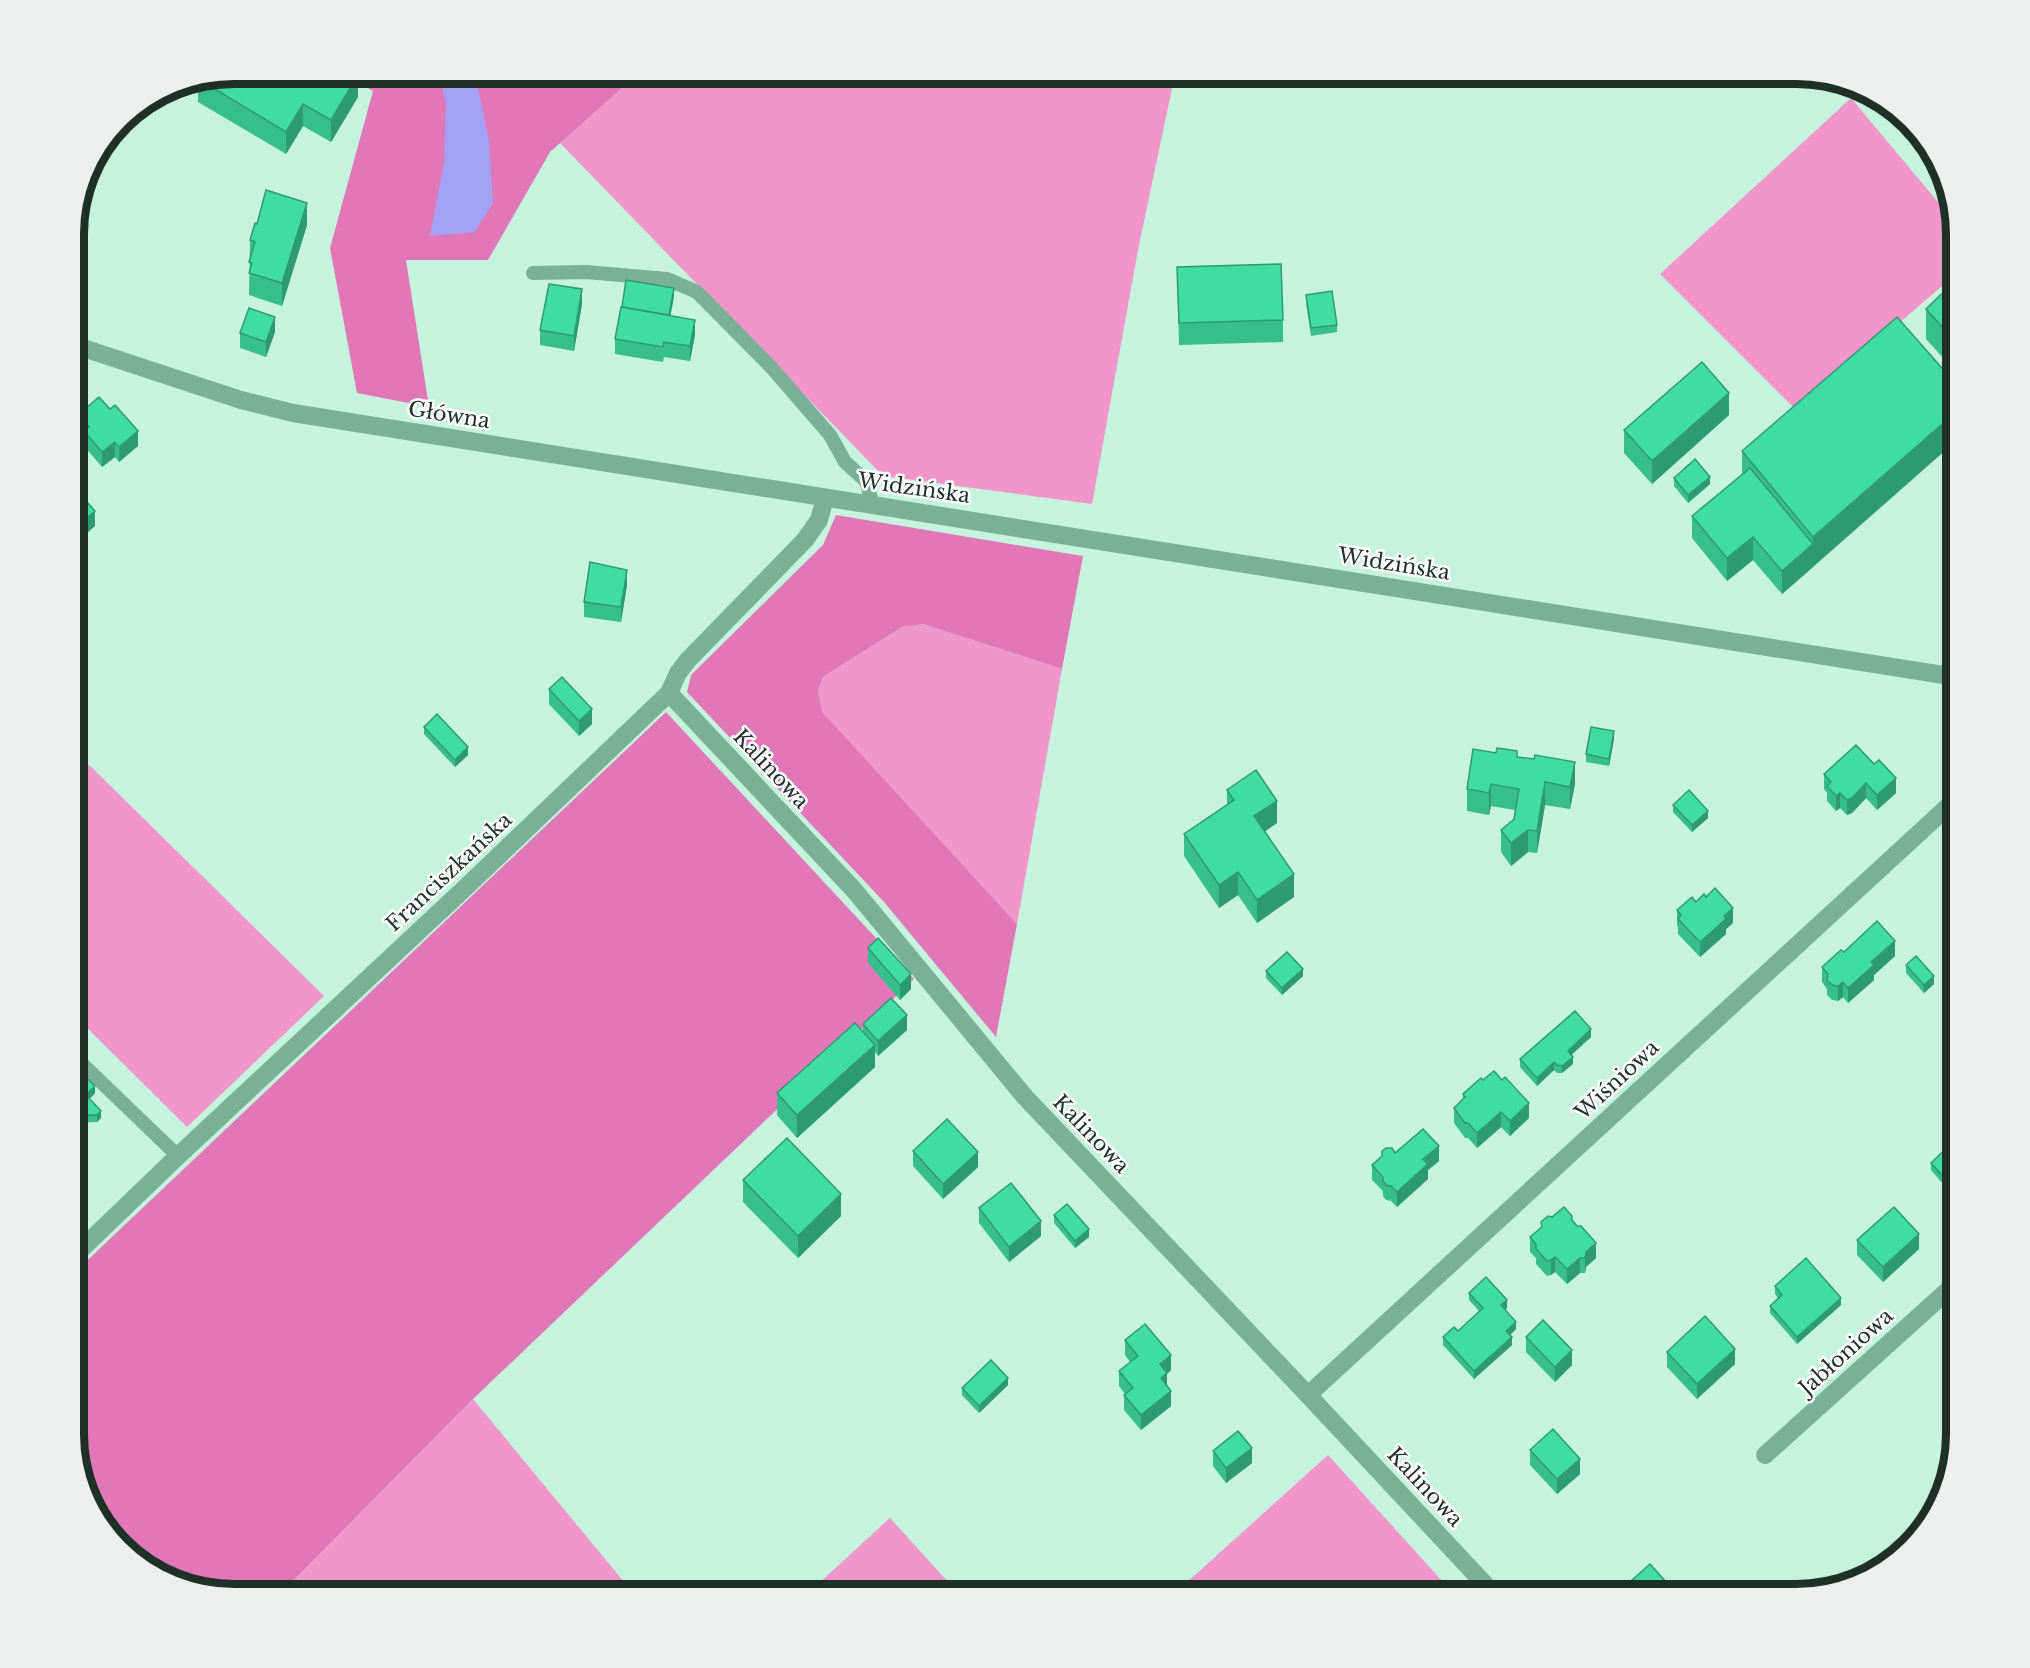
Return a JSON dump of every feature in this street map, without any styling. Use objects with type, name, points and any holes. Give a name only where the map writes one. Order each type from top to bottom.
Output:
[{"type":"street","name":"Główna","points":[[84,348],[241,400],[293,413],[825,498]]},
{"type":"street","name":"Widzińska","points":[[825,498],[1946,675]]},
{"type":"street","name":"Franciszkańska","points":[[84,1246],[177,1156],[457,896],[669,693],[678,673],[688,660],[805,540],[819,520],[825,498]]},
{"type":"street","name":"Kalinowa","points":[[669,693],[854,890],[1025,1097],[1485,1584]]},
{"type":"street","name":"Wiśniowa","points":[[1308,1395],[1946,808]]},
{"type":"street","name":"Jabłoniowa","points":[[1765,1455],[1946,1292]]},
{"type":"lane","points":[[533,273],[586,272],[667,279],[697,292],[771,367],[830,435],[845,462],[866,481],[873,505]]},
{"type":"lane","points":[[84,1066],[177,1156]]},
{"type":"shaded area","points":[[361,84],[627,84],[550,152],[488,260],[406,260],[429,407],[357,393],[330,248],[373,91]]},
{"type":"shaded area","points":[[441,84],[477,84],[489,141],[493,203],[475,232],[430,236],[444,163],[446,103]]},
{"type":"shaded area","points":[[627,84],[1173,84],[1138,250],[1092,504],[883,476],[560,143]]},
{"type":"shaded area","points":[[1851,98],[1944,209],[1945,214],[1946,283],[1797,411],[1660,274]]},
{"type":"shaded area","points":[[836,515],[1083,556],[1062,669],[923,624],[902,627],[823,677],[818,691],[822,712],[1017,924],[996,1037],[884,902],[687,692],[691,675],[823,545]]},
{"type":"shaded area","points":[[923,624],[1062,669],[1017,924],[821,712],[818,691],[823,677],[902,627]]},
{"type":"shaded area","points":[[666,712],[914,979],[473,1399],[290,1584],[214,1583],[186,1576],[159,1564],[135,1547],[109,1517],[92,1482],[84,1444],[84,1264]]},
{"type":"shaded area","points":[[84,760],[324,996],[187,1127],[84,1025]]},
{"type":"shaded area","points":[[473,1399],[626,1584],[290,1584]]},
{"type":"shaded area","points":[[1328,1455],[1445,1584],[1185,1584]]},
{"type":"shaded area","points":[[890,1518],[950,1584],[818,1584]]},
{"type":"building","points":[[224,84],[353,84],[331,120],[303,104],[286,132],[210,86]]},
{"type":"building","points":[[266,190],[307,203],[282,283],[249,273],[252,263],[249,262],[255,242],[250,240]]},
{"type":"building","points":[[1281,264],[1283,320],[1179,323],[1177,267]]},
{"type":"building","points":[[626,280],[674,288],[669,315],[622,307]]},
{"type":"building","points":[[549,284],[582,289],[574,336],[540,330]]},
{"type":"building","points":[[1946,290],[1946,331],[1926,309]]},
{"type":"building","points":[[1332,291],[1337,325],[1311,328],[1306,295]]},
{"type":"building","points":[[621,307],[695,320],[690,346],[664,342],[663,347],[615,339]]},
{"type":"building","points":[[249,308],[275,317],[266,342],[240,333]]},
{"type":"building","points":[[1897,317],[1946,373],[1946,421],[1813,537],[1742,451]]},
{"type":"building","points":[[1702,362],[1729,393],[1652,461],[1624,430]]},
{"type":"building","points":[[99,397],[110,409],[115,405],[138,431],[119,447],[115,442],[102,452],[84,431],[89,427],[84,422],[84,410]]},
{"type":"building","points":[[1695,459],[1710,477],[1688,495],[1674,478]]},
{"type":"building","points":[[1750,468],[1813,544],[1782,571],[1753,537],[1727,558],[1692,516]]},
{"type":"building","points":[[84,499],[95,511],[84,521]]},
{"type":"building","points":[[590,562],[627,570],[621,607],[584,602]]},
{"type":"building","points":[[562,677],[592,709],[579,721],[549,689]]},
{"type":"building","points":[[437,714],[468,747],[455,760],[424,727]]},
{"type":"building","points":[[1591,727],[1614,731],[1609,759],[1586,754]]},
{"type":"building","points":[[1856,745],[1874,764],[1879,760],[1896,778],[1877,795],[1866,783],[1852,798],[1847,800],[1840,793],[1836,796],[1827,786],[1831,782],[1824,774]]},
{"type":"building","points":[[1497,748],[1517,751],[1517,757],[1534,759],[1535,755],[1575,762],[1570,787],[1545,782],[1537,831],[1528,830],[1511,843],[1501,830],[1514,819],[1519,789],[1491,784],[1489,793],[1467,789],[1473,749],[1496,753]]},
{"type":"building","points":[[1256,770],[1277,801],[1254,816],[1294,874],[1257,900],[1238,872],[1219,885],[1184,834],[1234,800],[1227,790]]},
{"type":"building","points":[[1689,790],[1708,811],[1692,825],[1673,805]]},
{"type":"building","points":[[1715,888],[1733,908],[1724,916],[1726,919],[1700,942],[1678,919],[1681,915],[1677,910],[1692,897],[1696,902],[1704,894],[1706,897]]},
{"type":"building","points":[[1877,921],[1895,941],[1871,962],[1874,965],[1848,988],[1843,982],[1838,986],[1832,985],[1827,980],[1828,974],[1822,967],[1841,950],[1844,952]]},
{"type":"building","points":[[878,938],[911,974],[900,985],[868,948]]},
{"type":"building","points":[[1287,952],[1303,969],[1282,988],[1266,971]]},
{"type":"building","points":[[1916,956],[1934,976],[1924,985],[1906,965]]},
{"type":"building","points":[[891,998],[907,1015],[878,1041],[863,1024]]},
{"type":"building","points":[[1575,1011],[1591,1029],[1568,1051],[1573,1057],[1562,1066],[1554,1062],[1537,1078],[1520,1059]]},
{"type":"building","points":[[855,1023],[875,1045],[797,1115],[777,1093]]},
{"type":"building","points":[[1494,1071],[1502,1080],[1505,1077],[1529,1103],[1510,1121],[1501,1112],[1477,1133],[1468,1123],[1465,1123],[1454,1108],[1465,1097],[1463,1094],[1481,1078],[1483,1080]]},
{"type":"building","points":[[84,1076],[95,1086],[86,1095],[101,1111],[97,1115],[84,1115]]},
{"type":"building","points":[[947,1119],[978,1152],[943,1184],[913,1151]]},
{"type":"building","points":[[1423,1129],[1439,1146],[1423,1159],[1428,1164],[1397,1192],[1391,1186],[1386,1185],[1383,1177],[1372,1165],[1382,1156],[1382,1151],[1386,1148],[1392,1148],[1395,1153]]},
{"type":"building","points":[[787,1138],[841,1194],[798,1236],[743,1180]]},
{"type":"building","points":[[1946,1149],[1946,1180],[1931,1163]]},
{"type":"building","points":[[1011,1183],[1041,1221],[1009,1247],[979,1208]]},
{"type":"building","points":[[1067,1204],[1089,1229],[1075,1241],[1054,1215]]},
{"type":"building","points":[[1564,1207],[1577,1226],[1581,1226],[1596,1243],[1586,1252],[1585,1258],[1580,1258],[1567,1269],[1555,1257],[1547,1261],[1536,1249],[1536,1244],[1530,1237],[1542,1227],[1541,1222],[1548,1216],[1552,1217]]},
{"type":"building","points":[[1894,1207],[1919,1234],[1883,1267],[1857,1240]]},
{"type":"building","points":[[1806,1258],[1841,1298],[1797,1337],[1770,1306],[1782,1295],[1775,1286]]},
{"type":"building","points":[[1486,1277],[1507,1300],[1501,1305],[1516,1322],[1506,1331],[1512,1337],[1474,1371],[1443,1337],[1454,1327],[1458,1331],[1483,1308],[1469,1293]]},
{"type":"building","points":[[1705,1316],[1735,1349],[1697,1384],[1667,1352]]},
{"type":"building","points":[[1543,1320],[1572,1350],[1555,1367],[1526,1337]]},
{"type":"building","points":[[1145,1324],[1171,1355],[1160,1364],[1167,1373],[1161,1378],[1171,1391],[1141,1415],[1124,1395],[1133,1388],[1119,1371],[1138,1356],[1125,1340]]},
{"type":"building","points":[[991,1360],[1008,1378],[979,1406],[962,1388]]},
{"type":"building","points":[[1553,1429],[1580,1459],[1557,1479],[1530,1450]]},
{"type":"building","points":[[1238,1431],[1252,1448],[1226,1468],[1213,1451]]},
{"type":"building","points":[[1650,1564],[1668,1584],[1628,1584]]}]
